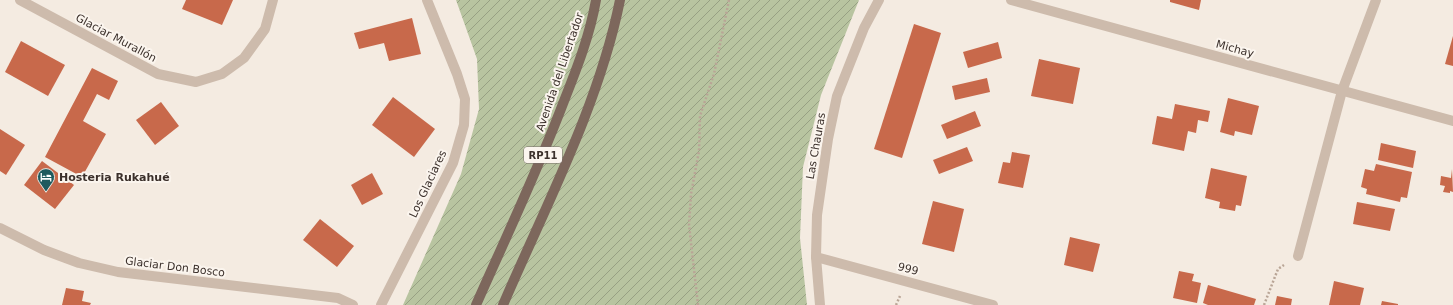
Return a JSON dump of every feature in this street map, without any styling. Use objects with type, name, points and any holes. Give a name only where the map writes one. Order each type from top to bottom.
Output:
[{"type":"main road","name":"Avenida del Libertador","points":[[476,305],[544,153],[586,43],[596,0]]},
{"type":"main road","name":"RP11","points":[[503,305],[574,142],[609,47],[620,0]]},
{"type":"street","name":"Glaciar Murallón","points":[[20,0],[158,74],[196,82],[222,74],[244,58],[265,29],[273,0]]},
{"type":"street","name":"Los Glaciares","points":[[381,305],[453,163],[464,125],[465,99],[457,74],[427,0]]},
{"type":"street","name":"Las Chauras","points":[[820,305],[816,257],[817,215],[828,140],[837,96],[864,28],[879,0]]},
{"type":"street","name":"Michay","points":[[1011,0],[1453,121]]},
{"type":"street","points":[[1298,256],[1342,91],[1376,0]]},
{"type":"street","name":"Glaciar Don Bosco","points":[[0,228],[44,250],[79,263],[118,272],[338,298],[353,305]]},
{"type":"street","name":"999","points":[[816,257],[993,305]]},
{"type":"path","points":[[698,305],[689,225],[691,194],[699,151],[700,116],[714,74],[729,0]]},
{"type":"path","points":[[1264,305],[1278,269],[1298,256]]},
{"type":"green space","points":[[456,0],[859,0],[821,95],[803,167],[800,238],[807,305],[403,305],[461,174],[479,109],[477,59]]},
{"type":"building","points":[[186,0],[233,0],[222,25],[182,9]]},
{"type":"building","points":[[1170,0],[1201,0],[1199,10],[1170,2]]},
{"type":"building","points":[[412,18],[421,54],[389,61],[384,43],[359,49],[354,33]]},
{"type":"building","points":[[914,24],[941,33],[902,158],[874,149]]},
{"type":"building","points":[[1453,36],[1453,66],[1445,64]]},
{"type":"building","points":[[21,41],[65,65],[48,96],[5,72]]},
{"type":"building","points":[[998,42],[1002,58],[968,68],[963,52]]},
{"type":"building","points":[[1039,59],[1080,68],[1073,104],[1031,96]]},
{"type":"building","points":[[92,68],[118,81],[109,100],[97,94],[83,121],[106,134],[82,177],[45,157]]},
{"type":"building","points":[[987,78],[990,92],[955,100],[952,86]]},
{"type":"building","points":[[393,97],[435,129],[414,157],[372,125]]},
{"type":"building","points":[[1228,98],[1259,106],[1252,135],[1235,131],[1234,136],[1220,132]]},
{"type":"building","points":[[161,102],[179,126],[155,145],[136,120]]},
{"type":"building","points":[[1175,104],[1210,111],[1208,122],[1198,120],[1196,133],[1188,131],[1184,151],[1152,144],[1157,116],[1172,119]]},
{"type":"building","points":[[975,111],[981,126],[947,139],[941,125]]},
{"type":"building","points":[[0,129],[25,145],[6,175],[0,171]]},
{"type":"building","points":[[1381,143],[1416,151],[1413,168],[1378,160]]},
{"type":"building","points":[[967,147],[973,161],[939,174],[933,160]]},
{"type":"building","points":[[1012,152],[1030,155],[1023,188],[998,183],[1003,162],[1010,163]]},
{"type":"building","points":[[42,161],[74,185],[55,209],[24,185]]},
{"type":"building","points":[[1376,164],[1412,172],[1407,198],[1401,197],[1400,202],[1366,194],[1367,189],[1361,187],[1365,169],[1374,171]]},
{"type":"building","points":[[1211,168],[1247,176],[1241,206],[1236,205],[1235,211],[1219,208],[1220,202],[1205,198]]},
{"type":"building","points":[[1452,169],[1453,192],[1443,192],[1445,186],[1440,185],[1441,176],[1451,178]]},
{"type":"building","points":[[372,173],[383,194],[362,205],[351,185]]},
{"type":"building","points":[[933,201],[964,209],[954,252],[922,244]]},
{"type":"building","points":[[1357,202],[1395,209],[1390,231],[1353,224]]},
{"type":"building","points":[[320,219],[354,246],[337,267],[303,240]]},
{"type":"building","points":[[1070,237],[1100,244],[1093,272],[1064,265]]},
{"type":"building","points":[[1179,271],[1194,274],[1192,281],[1201,283],[1197,303],[1173,298]]},
{"type":"building","points":[[1334,281],[1364,288],[1360,305],[1329,305]]},
{"type":"building","points":[[1208,285],[1256,299],[1254,305],[1208,305],[1203,303]]},
{"type":"building","points":[[66,288],[84,291],[82,301],[91,303],[90,305],[62,305]]},
{"type":"building","points":[[1277,296],[1292,299],[1291,305],[1275,305]]},
{"type":"building","points":[[1382,301],[1398,304],[1398,305],[1381,305]]},
{"type":"place","name":"Hosteria Rukahué","points":[[46,192]]}]
